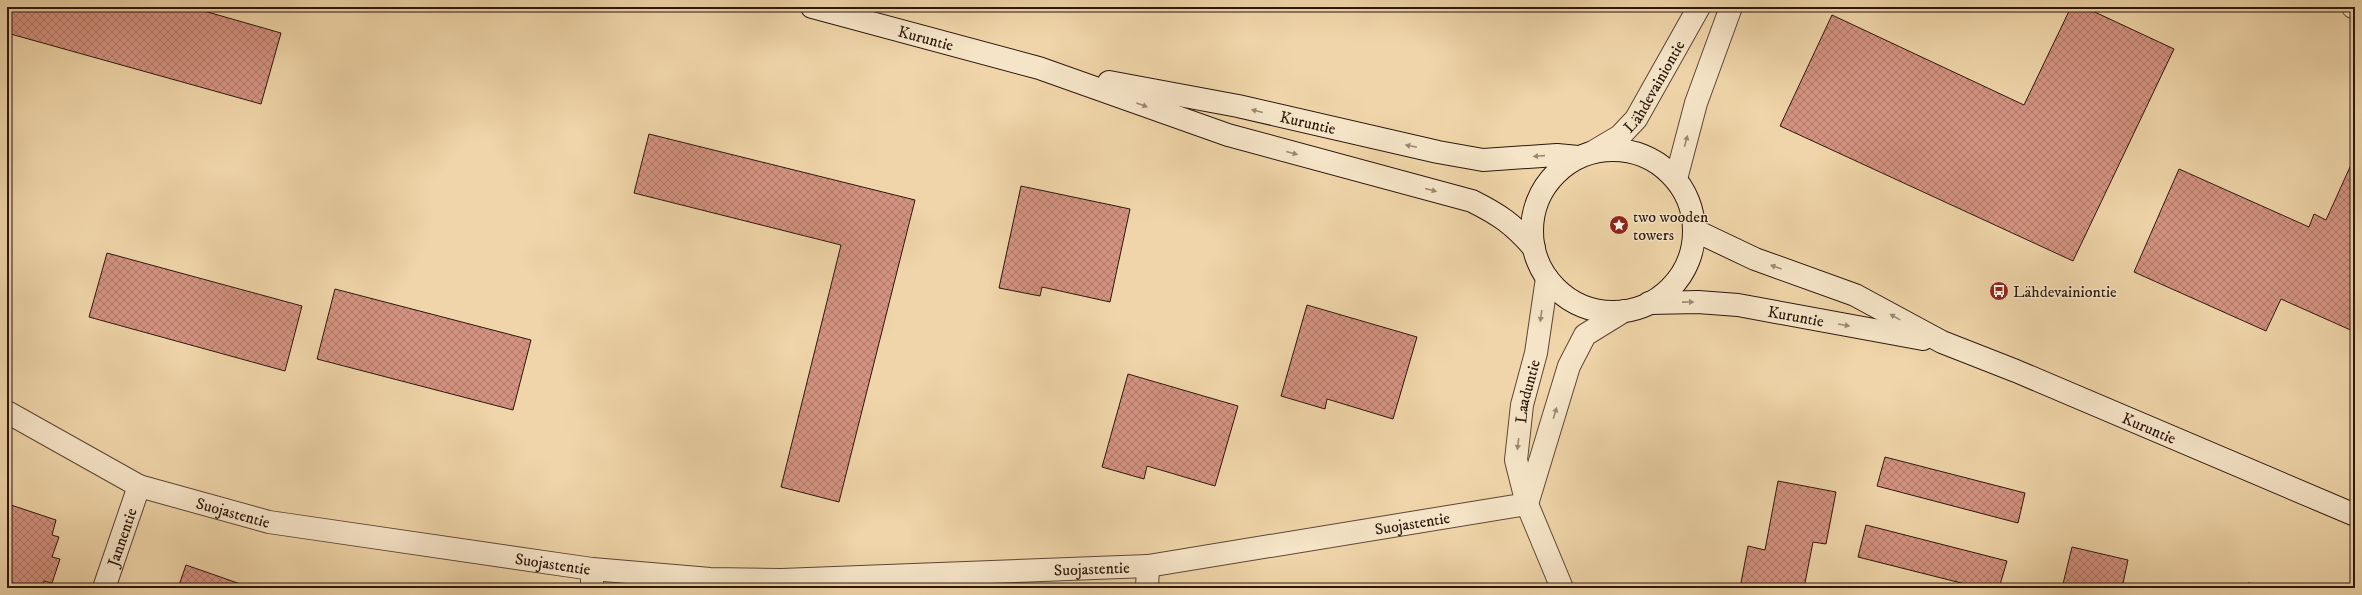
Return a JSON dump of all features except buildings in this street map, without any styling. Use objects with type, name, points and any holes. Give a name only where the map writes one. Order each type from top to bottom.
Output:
[{"type":"main road","name":"Kuruntie","points":[[812,7],[1039,68],[1238,106],[1409,146],[1483,160],[1557,155],[1586,155],[1616,149],[1638,153],[1659,164],[1676,179]]},
{"type":"main road","name":"Lähdevainiontie","points":[[1534,248],[1533,221],[1540,194],[1556,173],[1620,136],[1636,119],[1699,7]]},
{"type":"main road","points":[[1534,248],[1546,278],[1562,294],[1581,305],[1602,311],[1624,311],[1649,303],[1668,290],[1682,273],[1691,252],[1694,230],[1689,203],[1676,179],[1696,103],[1731,7]]},
{"type":"main road","name":"Kuruntie","points":[[1039,68],[1228,135],[1472,202],[1502,216],[1519,231],[1534,248]]},
{"type":"main road","name":"Kuruntie","points":[[1694,230],[1755,260],[1855,295],[1942,342],[2016,371],[2355,515]]},
{"type":"main road","name":"Laaduntie","points":[[1546,278],[1536,353],[1522,405],[1516,460],[1527,504],[1562,588]]},
{"type":"main road","name":"Kuruntie","points":[[1649,303],[1698,302],[1738,305],[1942,342]]},
{"type":"main road","name":"Laaduntie","points":[[1527,504],[1569,366],[1585,335],[1624,311]]},
{"type":"main road","name":"Suojastentie","points":[[7,412],[139,486],[269,522],[592,579],[782,580],[1148,566],[1527,504]]},
{"type":"main road","name":"Jannentie","points":[[104,588],[139,486]]},
{"type":"main road","points":[[1147,588],[1148,566]]},
{"type":"place","name":"two wooden towers","points":[[1619,225]]},
{"type":"place","name":"Lähdevainiontie","points":[[1999,291]]}]
